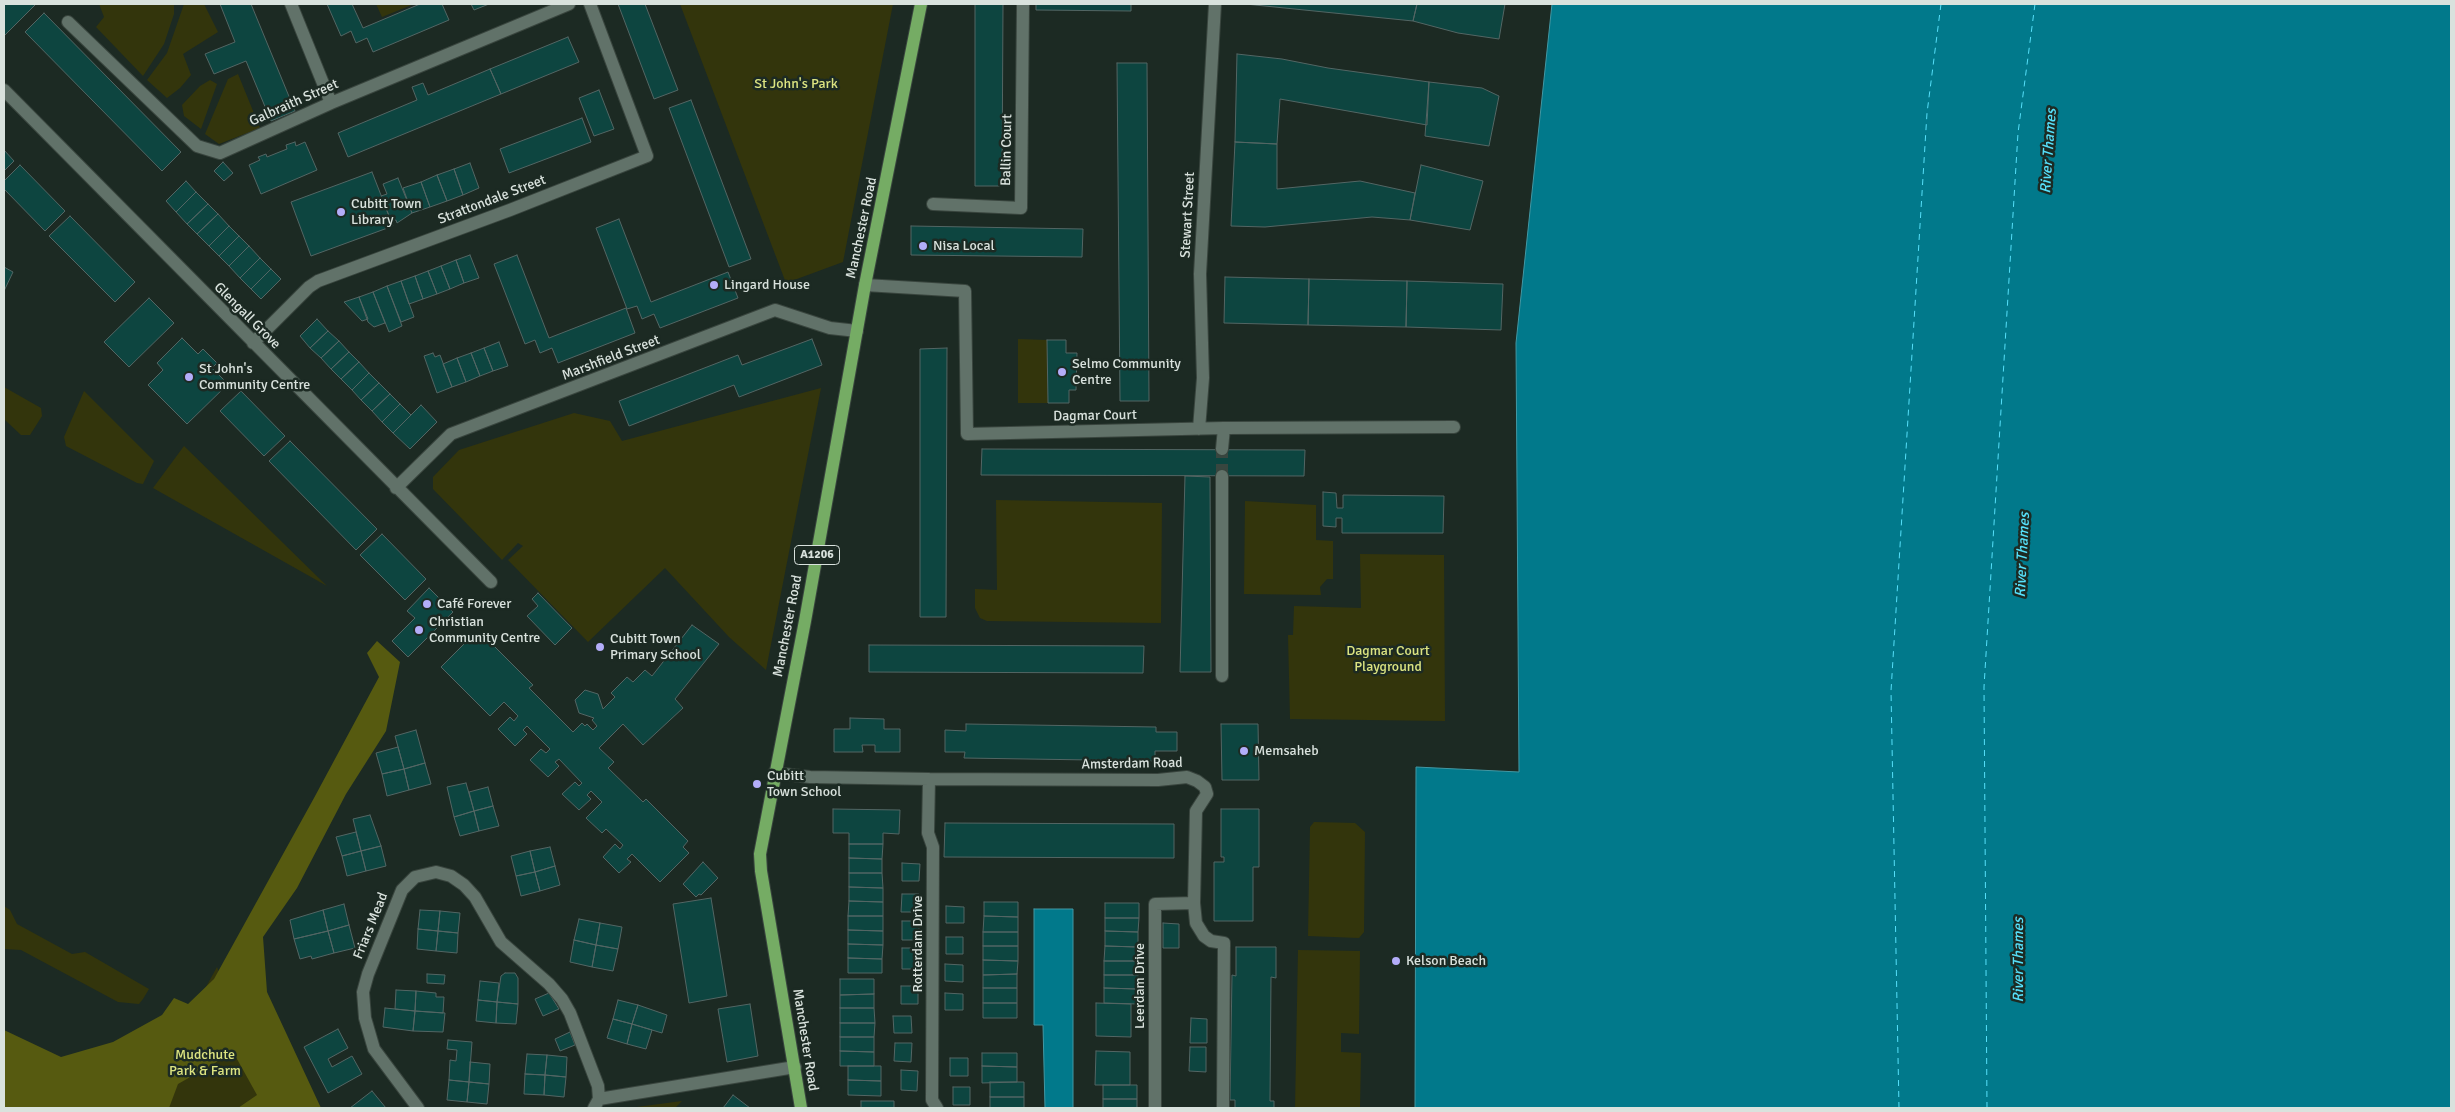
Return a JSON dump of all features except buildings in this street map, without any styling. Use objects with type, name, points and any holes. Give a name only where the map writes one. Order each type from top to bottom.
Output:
[{"type":"main road","name":"Manchester Road","points":[[802,1108],[761,871],[763,834],[805,621],[865,285],[921,4]]},
{"type":"street","points":[[291,4],[331,103]]},
{"type":"street","name":"Galbraith Street","points":[[68,22],[197,146],[220,153],[331,103],[569,4]]},
{"type":"street","name":"Strattondale Street","points":[[253,343],[318,281],[510,210],[647,156],[590,4]]},
{"type":"street","name":"Ballin Court","points":[[933,204],[1021,208],[1023,4]]},
{"type":"street","name":"Stewart Street","points":[[1199,429],[1203,378],[1200,274],[1215,4]]},
{"type":"street","name":"Glengall Grove","points":[[4,90],[491,582]]},
{"type":"street","name":"Dagmar Court","points":[[865,285],[965,291],[967,434],[1224,428],[1454,427]]},
{"type":"street","name":"Marshfield Street","points":[[396,488],[451,434],[775,310],[830,328],[857,331]]},
{"type":"street","points":[[1222,449],[1224,428]]},
{"type":"street","points":[[1222,476],[1222,676]]},
{"type":"street","name":"Amsterdam Road","points":[[774,773],[810,777],[929,779],[1158,780],[1187,777],[1197,780],[1205,787],[1207,794],[1196,811],[1194,903],[1196,923],[1204,936],[1211,941],[1224,943],[1223,1108]]},
{"type":"street","name":"Rotterdam Drive","points":[[929,779],[928,832],[933,848],[932,1100],[937,1108]]},
{"type":"street","name":"Friars Mead","points":[[418,1108],[374,1049],[364,1018],[363,992],[368,974],[402,890],[415,877],[436,872],[451,876],[464,885],[475,897],[501,942],[549,984],[562,999],[570,1013],[598,1086],[597,1104],[794,1067]]},
{"type":"street","name":"Leerdam Drive","points":[[1155,1108],[1155,904],[1194,903]]},
{"type":"green space","points":[[99,4],[174,4],[174,14],[164,44],[143,76],[96,27],[104,17]]},
{"type":"green space","points":[[184,4],[204,4],[218,32],[183,54],[191,75],[180,88],[167,98],[147,80],[167,53]]},
{"type":"green space","points":[[376,4],[414,4],[382,17]]},
{"type":"green space","name":"St John's Park","points":[[680,4],[893,4],[843,262],[786,283]]},
{"type":"green space","points":[[238,74],[260,128],[219,144],[205,134],[228,79]]},
{"type":"green space","points":[[210,80],[217,84],[201,129],[184,116],[182,105],[200,86]]},
{"type":"green space","points":[[1018,339],[1047,340],[1048,403],[1018,403]]},
{"type":"green space","points":[[4,387],[41,408],[42,416],[30,435],[21,435],[4,419]]},
{"type":"green space","points":[[821,388],[766,670],[729,637],[665,568],[588,642],[508,560],[523,546],[518,543],[502,560],[433,489],[433,477],[459,450],[574,413],[610,421],[622,441]]},
{"type":"green space","points":[[84,391],[154,461],[143,484],[137,483],[66,446],[64,437]]},
{"type":"green space","points":[[184,446],[327,586],[153,488]]},
{"type":"green space","points":[[996,500],[1162,503],[1161,623],[987,621],[980,618],[975,608],[975,589],[997,590]]},
{"type":"green space","points":[[1245,501],[1316,505],[1316,540],[1333,541],[1333,579],[1327,579],[1320,587],[1321,595],[1244,594]]},
{"type":"green space","name":"Dagmar Court Playground","points":[[1360,554],[1444,555],[1445,721],[1290,719],[1288,635],[1293,635],[1294,606],[1361,608]]},
{"type":"green space","points":[[377,641],[400,662],[386,731],[346,794],[297,888],[263,937],[267,992],[321,1108],[238,1108],[257,1095],[232,1050],[215,1063],[178,1084],[169,1108],[4,1108],[4,1030],[61,1057],[113,1042],[162,1015],[174,998],[188,1004],[214,979],[379,677],[367,653]]},
{"type":"green space","points":[[1314,822],[1355,823],[1365,832],[1364,932],[1359,938],[1308,936],[1310,827]]},
{"type":"green space","points":[[4,906],[10,910],[17,924],[72,954],[85,952],[149,989],[143,999],[139,1004],[118,1002],[21,950],[4,949]]},
{"type":"green space","points":[[1298,950],[1360,951],[1359,1034],[1341,1033],[1341,1052],[1361,1053],[1360,1108],[1295,1108]]},
{"type":"green space","name":"Mudchute Park & Farm","points":[[217,967],[257,1072],[285,1108],[4,1108],[4,1060],[45,1081],[186,1023]]},
{"type":"green space","points":[[682,1101],[675,1108],[629,1108]]},
{"type":"water","name":"River Thames","points":[[1552,4],[2451,4],[2451,1108],[1415,1108],[1416,767],[1519,772],[1516,343]]},
{"type":"water","points":[[1034,909],[1073,909],[1073,1108],[1045,1108],[1043,1025],[1034,1025]]},
{"type":"ferry route","points":[[1899,1108],[1891,691],[1927,113],[1941,4]]},
{"type":"ferry route","points":[[1987,1108],[1984,687],[2018,133],[2035,4]]},
{"type":"tunnel","points":[[1222,449],[1222,476]]},
{"type":"place","name":"Cubitt Town Library","points":[[341,212]]},
{"type":"place","name":"Nisa Local","points":[[923,246]]},
{"type":"place","name":"Lingard House","points":[[714,285]]},
{"type":"place","name":"Selmo Community Centre","points":[[1062,372]]},
{"type":"place","name":"St John's Community Centre","points":[[189,377]]},
{"type":"place","name":"Café Forever","points":[[427,604]]},
{"type":"place","name":"Christian Community Centre","points":[[419,630]]},
{"type":"place","name":"Cubitt Town Primary School","points":[[600,647]]},
{"type":"place","name":"Memsaheb","points":[[1244,751]]},
{"type":"place","name":"Cubitt Town School","points":[[757,784]]},
{"type":"place","name":"Kelson Beach","points":[[1396,961]]}]
